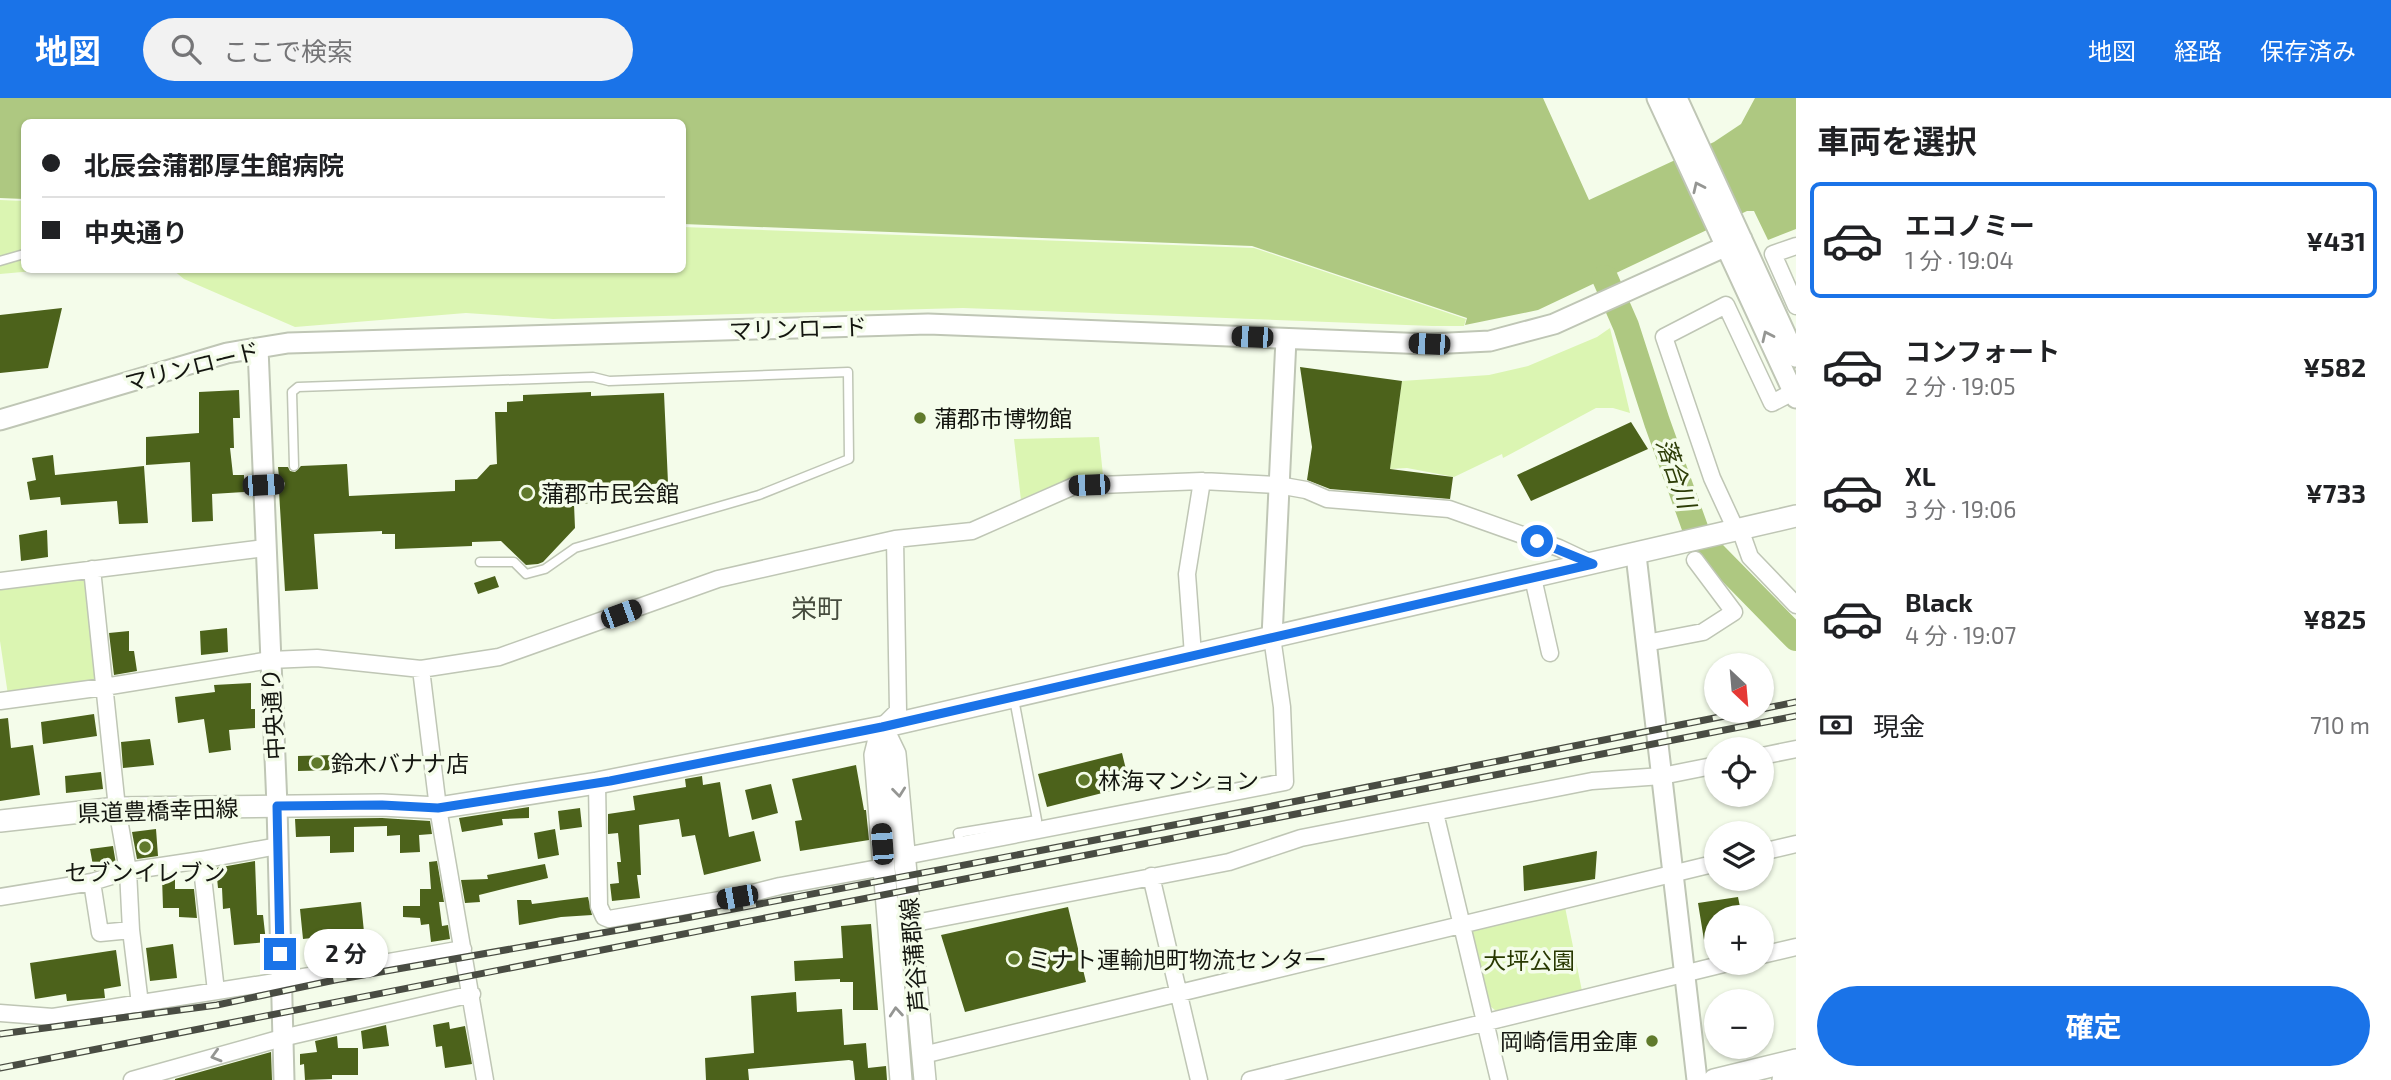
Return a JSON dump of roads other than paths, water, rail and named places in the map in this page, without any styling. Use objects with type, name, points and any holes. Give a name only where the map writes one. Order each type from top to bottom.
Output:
[{"type":"main road","name":"県道豊橋幸田線","points":[[0,821],[117,808],[382,805],[438,808],[597,783],[882,727],[1593,564],[1636,555],[1690,552],[1735,530],[1796,516]]},
{"type":"main road","name":"芦谷蒲郡線","points":[[882,727],[895,754],[925,1080]]},
{"type":"main road","name":"芦谷蒲郡線","points":[[882,727],[875,755],[901,1080]]},
{"type":"main road","points":[[1714,1080],[1796,1060]]},
{"type":"main road","points":[[1783,1080],[1796,1077]]},
{"type":"street","points":[[1657,98],[1687,141],[1734,243],[1796,357]]},
{"type":"street","points":[[1677,98],[1687,141]]},
{"type":"street","points":[[1734,243],[1795,395],[1772,403],[1726,305],[1664,337],[1712,478],[1735,530],[1751,557],[1796,605]]},
{"type":"street","name":"マリンロード","points":[[0,419],[227,353],[288,343],[928,324],[1429,344],[1490,341],[1553,324],[1734,243]]},
{"type":"street","points":[[1796,246],[1773,254],[1796,305]]},
{"type":"street","points":[[905,856],[1285,782],[1282,708],[1272,637],[1286,339]]},
{"type":"street","name":"中央通り","points":[[258,348],[271,485],[265,548],[277,806],[284,1080]]},
{"type":"street","points":[[1193,655],[1187,574],[1202,481]]},
{"type":"street","points":[[0,701],[270,660],[317,658],[421,669],[499,657],[718,579],[895,539],[972,531],[1074,486],[1202,481],[1278,485],[1306,489],[1327,499],[1449,509],[1559,548],[1593,564]]},
{"type":"street","points":[[882,727],[898,711],[895,539]]},
{"type":"street","points":[[0,581],[265,548]]},
{"type":"street","points":[[1646,642],[1703,632],[1734,612],[1690,552]]},
{"type":"street","points":[[1636,555],[1697,1080]]},
{"type":"street","points":[[92,569],[117,808],[128,871],[131,930],[140,1004]]},
{"type":"street","points":[[1533,578],[1550,653]]},
{"type":"street","points":[[421,669],[438,808],[485,1080]]},
{"type":"street","points":[[1774,754],[1796,749]]},
{"type":"street","points":[[910,924],[1229,862],[1301,838],[1592,781],[1662,776],[1704,768]]},
{"type":"street","points":[[597,783],[599,906],[604,917],[609,919],[737,897],[780,886],[884,867]]},
{"type":"street","points":[[1434,813],[1499,1080]]},
{"type":"street","points":[[1774,849],[1796,844]]},
{"type":"street","points":[[0,897],[92,882],[128,871],[278,845]]},
{"type":"street","points":[[201,860],[216,991]]},
{"type":"street","points":[[923,1055],[1704,866]]},
{"type":"street","points":[[1151,876],[1199,1080]]},
{"type":"street","points":[[92,882],[100,933],[131,930]]},
{"type":"street","points":[[1774,952],[1796,947]]},
{"type":"street","points":[[0,1013],[53,1017],[463,949]]},
{"type":"street","points":[[1250,1080],[1704,969]]},
{"type":"street","points":[[132,1080],[282,1038],[472,994]]},
{"type":"lane","points":[[0,261],[21,255]]},
{"type":"lane","points":[[294,466],[292,392],[298,387],[593,377],[609,381],[848,372],[849,459],[760,495],[575,548],[545,569],[526,574],[514,562],[480,562]]},
{"type":"lane","points":[[961,846],[958,833],[1037,820],[1014,696]]},
{"type":"waterway","name":"落合川","points":[[1605,278],[1626,326],[1699,539],[1796,638]]},
{"type":"railway","points":[[1774,707],[1796,702]]},
{"type":"railway","points":[[0,1068],[1796,716]]},
{"type":"railway","points":[[0,1034],[217,1005],[335,980],[681,919],[1247,811],[1704,720]]},
{"type":"place","name":"蒲郡市博物館","points":[[920,418]]},
{"type":"place","name":"蒲郡市民会館","points":[[527,493]]},
{"type":"place","name":"鈴木バナナ店","points":[[317,763]]},
{"type":"place","name":"林海マンション","points":[[1084,780]]},
{"type":"place","name":"セブンイレブン","points":[[145,847]]},
{"type":"place","name":"ミナト運輸旭町物流センター","points":[[1014,959]]},
{"type":"place","name":"岡崎信用金庫","points":[[1652,1041]]},
{"type":"district","name":"栄町","points":[[817,607]]},
{"type":"park label","name":"大坪公園","points":[[1529,960]]}]
